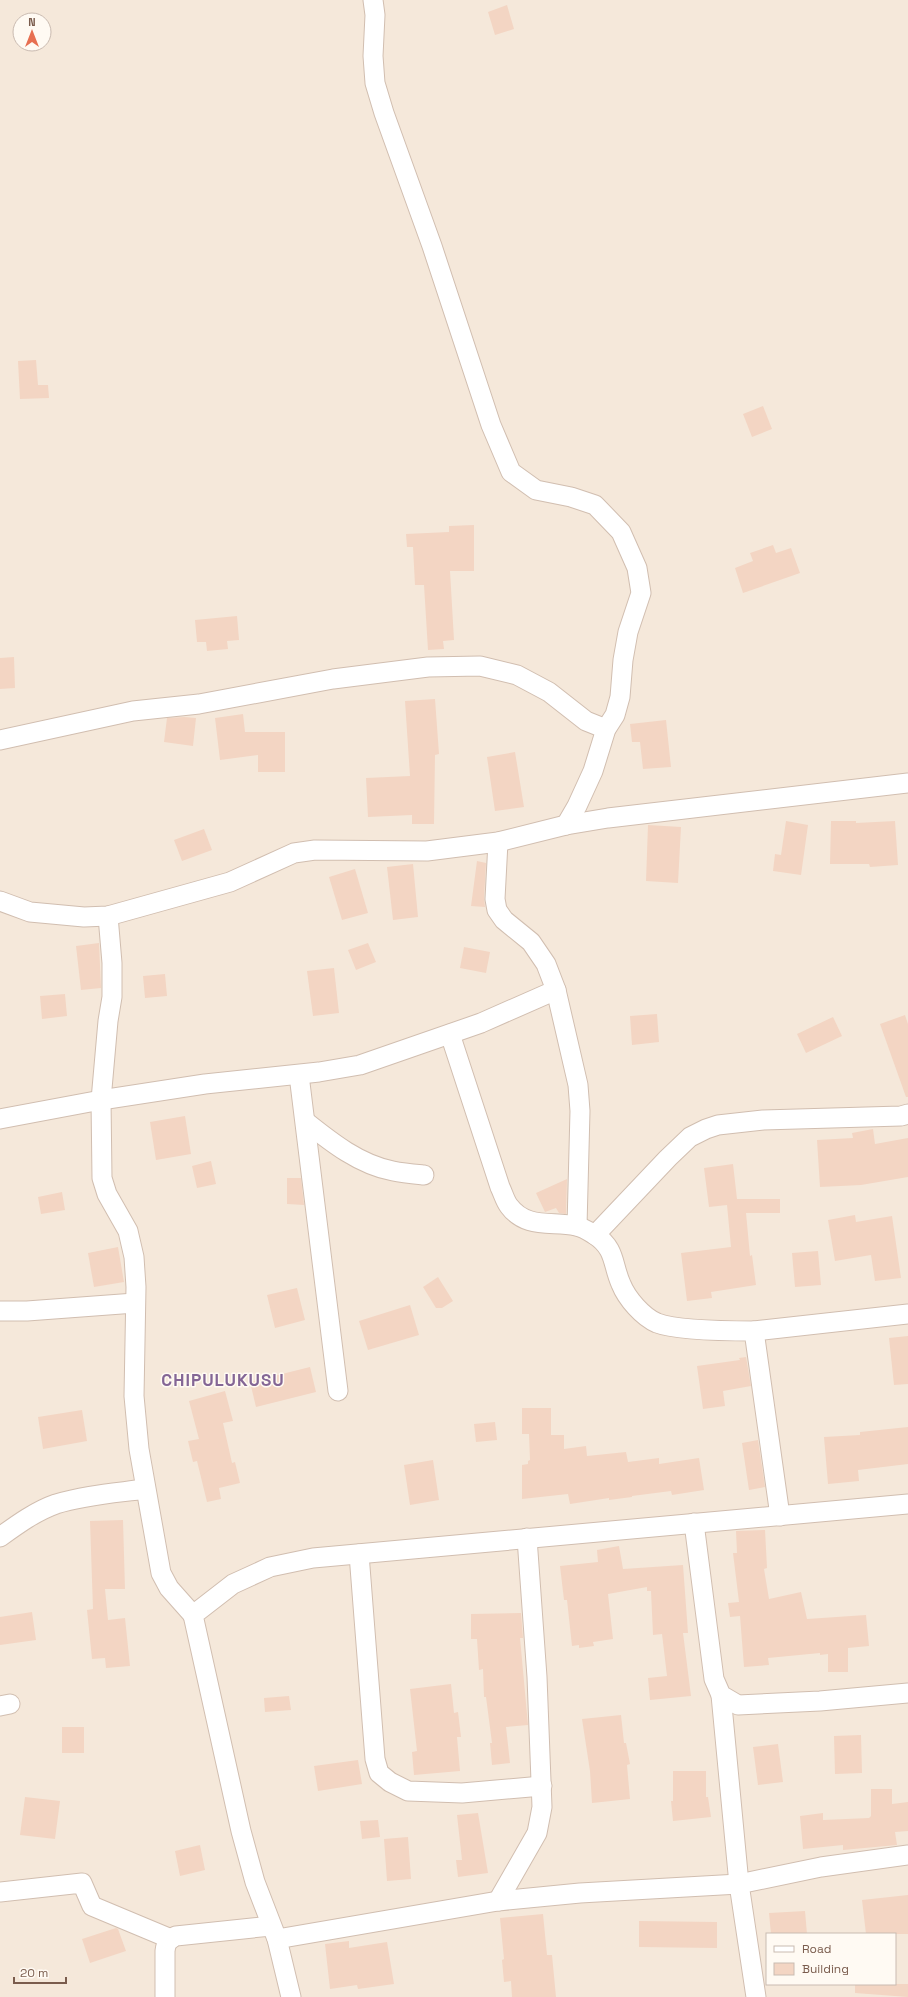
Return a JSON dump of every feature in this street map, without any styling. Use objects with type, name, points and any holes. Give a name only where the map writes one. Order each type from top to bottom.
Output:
[{"type":"street","points":[[373,0],[375,15],[373,56],[375,83],[432,246],[491,425],[511,472],[536,490],[572,497],[595,506],[621,532],[637,568],[641,592],[628,632],[623,660],[620,697],[615,715],[606,729],[593,771],[577,806],[566,825]]},
{"type":"street","points":[[0,740],[132,711],[199,704],[333,679],[428,667],[480,666],[516,675],[549,692],[586,721],[606,729]]},
{"type":"street","points":[[0,901],[30,912],[84,916],[108,916],[230,882],[294,853],[315,850],[427,851],[498,842],[566,825],[608,818],[908,783]]},
{"type":"street","points":[[498,842],[495,899],[497,910],[504,920],[531,942],[546,964],[556,990],[578,1085],[580,1111],[577,1226]]},
{"type":"street","points":[[108,916],[112,963],[112,997],[108,1020],[101,1100],[102,1178],[107,1194],[128,1231],[134,1257],[134,1396],[139,1449],[145,1489],[161,1573],[169,1588],[193,1614],[241,1831],[274,1933],[291,1997]]},
{"type":"street","points":[[0,1119],[101,1100],[205,1084],[299,1074],[360,1065],[481,1023],[556,990]]},
{"type":"street","points":[[450,1034],[500,1187],[509,1206],[521,1218],[532,1223],[577,1226],[595,1235],[610,1248],[621,1284],[636,1306],[648,1318],[658,1324],[674,1326],[754,1331],[908,1314]]},
{"type":"street","points":[[299,1074],[338,1391]]},
{"type":"street","points":[[595,1235],[668,1158],[690,1137],[706,1128],[718,1125],[763,1120],[901,1116],[908,1114]]},
{"type":"street","points":[[306,1122],[331,1142],[369,1163],[393,1171],[424,1175]]},
{"type":"street","points":[[0,1311],[27,1311],[135,1303]]},
{"type":"street","points":[[754,1331],[780,1516]]},
{"type":"street","points":[[0,1537],[26,1519],[56,1504],[98,1495],[145,1489]]},
{"type":"street","points":[[193,1614],[233,1584],[270,1567],[313,1558],[908,1504]]},
{"type":"street","points":[[694,1524],[714,1679],[721,1695],[739,1884],[756,1997]]},
{"type":"street","points":[[498,1901],[537,1833],[542,1807],[537,1677],[527,1538]]},
{"type":"street","points":[[359,1554],[375,1759],[379,1772],[390,1782],[408,1791],[462,1793],[542,1786]]},
{"type":"street","points":[[721,1695],[738,1705],[820,1701],[908,1693]]},
{"type":"street","points":[[165,1997],[166,1944],[170,1939],[176,1936],[274,1933],[498,1901],[580,1894],[739,1884],[820,1867],[908,1855]]},
{"type":"street","points":[[0,1892],[82,1883],[92,1906],[170,1939]]},
{"type":"shaded area","points":[[0,0],[908,0],[908,1997],[0,1997]]},
{"type":"building","points":[[507,5],[514,29],[495,35],[488,12]]},
{"type":"building","points":[[36,360],[38,385],[48,385],[49,398],[20,399],[18,361]]},
{"type":"building","points":[[763,406],[772,429],[752,437],[743,414]]},
{"type":"building","points":[[474,525],[474,571],[450,571],[454,640],[443,641],[444,649],[428,650],[424,585],[415,585],[413,547],[407,547],[406,534],[449,532],[449,526]]},
{"type":"building","points":[[773,545],[776,553],[791,548],[800,573],[743,593],[735,568],[753,561],[750,553]]},
{"type":"building","points":[[237,616],[239,640],[227,641],[228,649],[207,651],[206,642],[197,642],[195,620]]},
{"type":"building","points":[[14,657],[15,688],[0,689],[0,658]]},
{"type":"building","points":[[435,699],[439,754],[435,755],[434,824],[412,824],[412,815],[368,817],[366,778],[410,776],[405,701]]},
{"type":"building","points":[[243,714],[245,732],[285,732],[285,772],[258,772],[258,755],[220,760],[215,718]]},
{"type":"building","points":[[167,718],[196,718],[193,746],[164,742]]},
{"type":"building","points":[[666,720],[671,767],[643,769],[640,742],[632,742],[630,724]]},
{"type":"building","points":[[515,752],[524,807],[495,811],[487,757]]},
{"type":"building","points":[[786,821],[808,825],[801,875],[773,871],[775,854],[781,855]]},
{"type":"building","points":[[831,821],[856,821],[856,823],[895,821],[898,865],[870,867],[869,864],[830,864]]},
{"type":"building","points":[[648,825],[681,827],[678,883],[646,881]]},
{"type":"building","points":[[204,829],[212,850],[182,861],[174,840]]},
{"type":"building","points":[[477,861],[486,863],[484,898],[485,907],[471,906]]},
{"type":"building","points":[[413,864],[418,917],[393,920],[387,867]]},
{"type":"building","points":[[355,869],[368,913],[342,920],[329,877]]},
{"type":"building","points":[[99,943],[101,988],[81,990],[76,946]]},
{"type":"building","points":[[368,943],[376,962],[356,970],[348,950]]},
{"type":"building","points":[[464,947],[490,952],[486,973],[460,968]]},
{"type":"building","points":[[334,968],[339,1013],[313,1016],[307,971]]},
{"type":"building","points":[[165,974],[167,996],[145,998],[143,976]]},
{"type":"building","points":[[65,994],[67,1016],[42,1019],[40,996]]},
{"type":"building","points":[[657,1014],[659,1042],[632,1045],[630,1016]]},
{"type":"building","points":[[905,1015],[908,1024],[908,1097],[906,1097],[880,1024]]},
{"type":"building","points":[[833,1017],[842,1036],[806,1053],[797,1034]]},
{"type":"building","points":[[185,1116],[191,1154],[156,1160],[150,1122]]},
{"type":"building","points":[[873,1129],[875,1144],[908,1138],[908,1177],[861,1185],[820,1187],[817,1140],[853,1138],[852,1133]]},
{"type":"building","points":[[211,1161],[216,1184],[197,1188],[192,1166]]},
{"type":"building","points":[[733,1164],[737,1199],[780,1199],[780,1213],[746,1213],[750,1256],[752,1255],[756,1285],[711,1292],[712,1298],[687,1301],[681,1253],[731,1247],[727,1205],[709,1207],[704,1168]]},
{"type":"building","points":[[287,1178],[301,1178],[304,1205],[287,1204]]},
{"type":"building","points":[[567,1179],[566,1214],[559,1213],[556,1208],[545,1212],[536,1193]]},
{"type":"building","points":[[62,1192],[65,1210],[41,1214],[38,1197]]},
{"type":"building","points":[[855,1215],[856,1222],[892,1216],[901,1278],[875,1281],[871,1255],[835,1261],[828,1220]]},
{"type":"building","points":[[118,1247],[124,1282],[94,1287],[88,1253]]},
{"type":"building","points":[[818,1251],[821,1285],[795,1287],[792,1253]]},
{"type":"building","points":[[438,1277],[453,1301],[442,1308],[436,1308],[423,1287]]},
{"type":"building","points":[[297,1288],[305,1320],[275,1328],[267,1295]]},
{"type":"building","points":[[410,1305],[419,1335],[368,1350],[359,1321]]},
{"type":"building","points":[[908,1336],[908,1384],[894,1385],[889,1338]]},
{"type":"building","points":[[746,1357],[751,1386],[723,1391],[725,1406],[703,1409],[697,1366],[740,1360],[739,1358]]},
{"type":"building","points":[[310,1367],[316,1392],[256,1407],[250,1382]]},
{"type":"building","points":[[225,1391],[233,1421],[223,1423],[232,1463],[235,1462],[240,1483],[219,1488],[221,1499],[207,1502],[197,1461],[193,1462],[188,1441],[199,1439],[189,1401]]},
{"type":"building","points":[[522,1408],[551,1408],[551,1435],[564,1435],[564,1449],[586,1446],[587,1456],[626,1452],[628,1462],[659,1458],[659,1464],[699,1458],[704,1490],[672,1495],[671,1491],[570,1504],[568,1494],[522,1499],[522,1465],[528,1464],[528,1461],[530,1460],[529,1434],[522,1434]]},
{"type":"building","points":[[82,1410],[87,1441],[43,1449],[38,1417]]},
{"type":"building","points":[[495,1422],[497,1440],[476,1442],[474,1424]]},
{"type":"building","points":[[908,1427],[908,1464],[858,1470],[859,1481],[828,1484],[824,1437],[860,1435],[860,1432]]},
{"type":"building","points":[[758,1440],[765,1487],[749,1490],[742,1443]]},
{"type":"building","points":[[433,1460],[439,1500],[410,1505],[404,1465]]},
{"type":"building","points":[[123,1520],[125,1589],[105,1589],[108,1620],[125,1618],[130,1666],[106,1668],[105,1658],[92,1659],[87,1610],[93,1609],[90,1521]]},
{"type":"building","points":[[765,1530],[767,1568],[764,1569],[769,1599],[801,1592],[807,1619],[866,1615],[869,1646],[848,1648],[848,1672],[828,1672],[828,1654],[820,1655],[820,1653],[768,1658],[769,1665],[744,1667],[740,1616],[730,1617],[728,1603],[739,1602],[733,1553],[737,1553],[736,1531]]},
{"type":"building","points":[[619,1546],[623,1569],[683,1565],[688,1633],[683,1633],[691,1696],[650,1700],[648,1678],[667,1676],[662,1634],[653,1635],[651,1591],[647,1591],[647,1587],[608,1594],[613,1639],[593,1642],[594,1646],[579,1648],[579,1645],[572,1646],[567,1600],[564,1600],[560,1566],[598,1562],[597,1550]]},
{"type":"building","points":[[32,1612],[36,1640],[0,1645],[0,1617]]},
{"type":"building","points":[[521,1613],[523,1638],[520,1638],[528,1725],[506,1727],[510,1763],[492,1765],[490,1743],[492,1743],[486,1697],[484,1697],[483,1669],[479,1670],[477,1639],[471,1639],[471,1614]]},
{"type":"building","points":[[451,1684],[454,1713],[458,1712],[461,1737],[457,1737],[460,1771],[414,1775],[412,1752],[417,1751],[410,1689]]},
{"type":"building","points":[[289,1696],[291,1710],[265,1712],[264,1698]]},
{"type":"building","points":[[621,1715],[624,1743],[626,1743],[630,1764],[627,1765],[630,1799],[592,1803],[590,1771],[582,1719]]},
{"type":"building","points":[[62,1727],[84,1727],[84,1753],[62,1753]]},
{"type":"building","points":[[861,1735],[862,1773],[835,1774],[834,1736]]},
{"type":"building","points":[[778,1744],[783,1782],[758,1785],[753,1747]]},
{"type":"building","points":[[358,1760],[362,1784],[318,1791],[314,1766]]},
{"type":"building","points":[[673,1771],[706,1771],[706,1797],[708,1797],[711,1817],[673,1821],[671,1801],[673,1801]]},
{"type":"building","points":[[871,1789],[892,1789],[892,1804],[908,1802],[908,1831],[895,1832],[897,1845],[843,1850],[843,1845],[803,1849],[800,1816],[823,1813],[823,1820],[869,1818],[871,1816]]},
{"type":"building","points":[[25,1797],[60,1801],[55,1839],[20,1835]]},
{"type":"building","points":[[478,1813],[488,1873],[458,1877],[456,1860],[462,1860],[457,1815]]},
{"type":"building","points":[[378,1820],[380,1837],[362,1839],[360,1821]]},
{"type":"building","points":[[408,1837],[411,1879],[387,1881],[384,1839]]},
{"type":"building","points":[[200,1845],[205,1870],[180,1876],[175,1851]]},
{"type":"building","points":[[908,1895],[908,1934],[866,1933],[862,1900]]},
{"type":"building","points":[[805,1911],[807,1933],[771,1933],[769,1913]]},
{"type":"building","points":[[543,1914],[547,1955],[552,1955],[556,1997],[512,1997],[511,1981],[504,1982],[502,1960],[504,1959],[500,1918]]},
{"type":"building","points":[[639,1921],[717,1922],[717,1948],[639,1947]]},
{"type":"building","points":[[116,1928],[118,1929],[126,1951],[90,1963],[82,1939]]},
{"type":"building","points":[[349,1941],[349,1948],[387,1942],[394,1984],[358,1989],[357,1985],[330,1989],[325,1944]]},
{"type":"building","points":[[908,1984],[908,1997],[855,1993],[855,1985]]},
{"type":"district","name":"CHIPULUKUSU","points":[[223,1380]]}]
